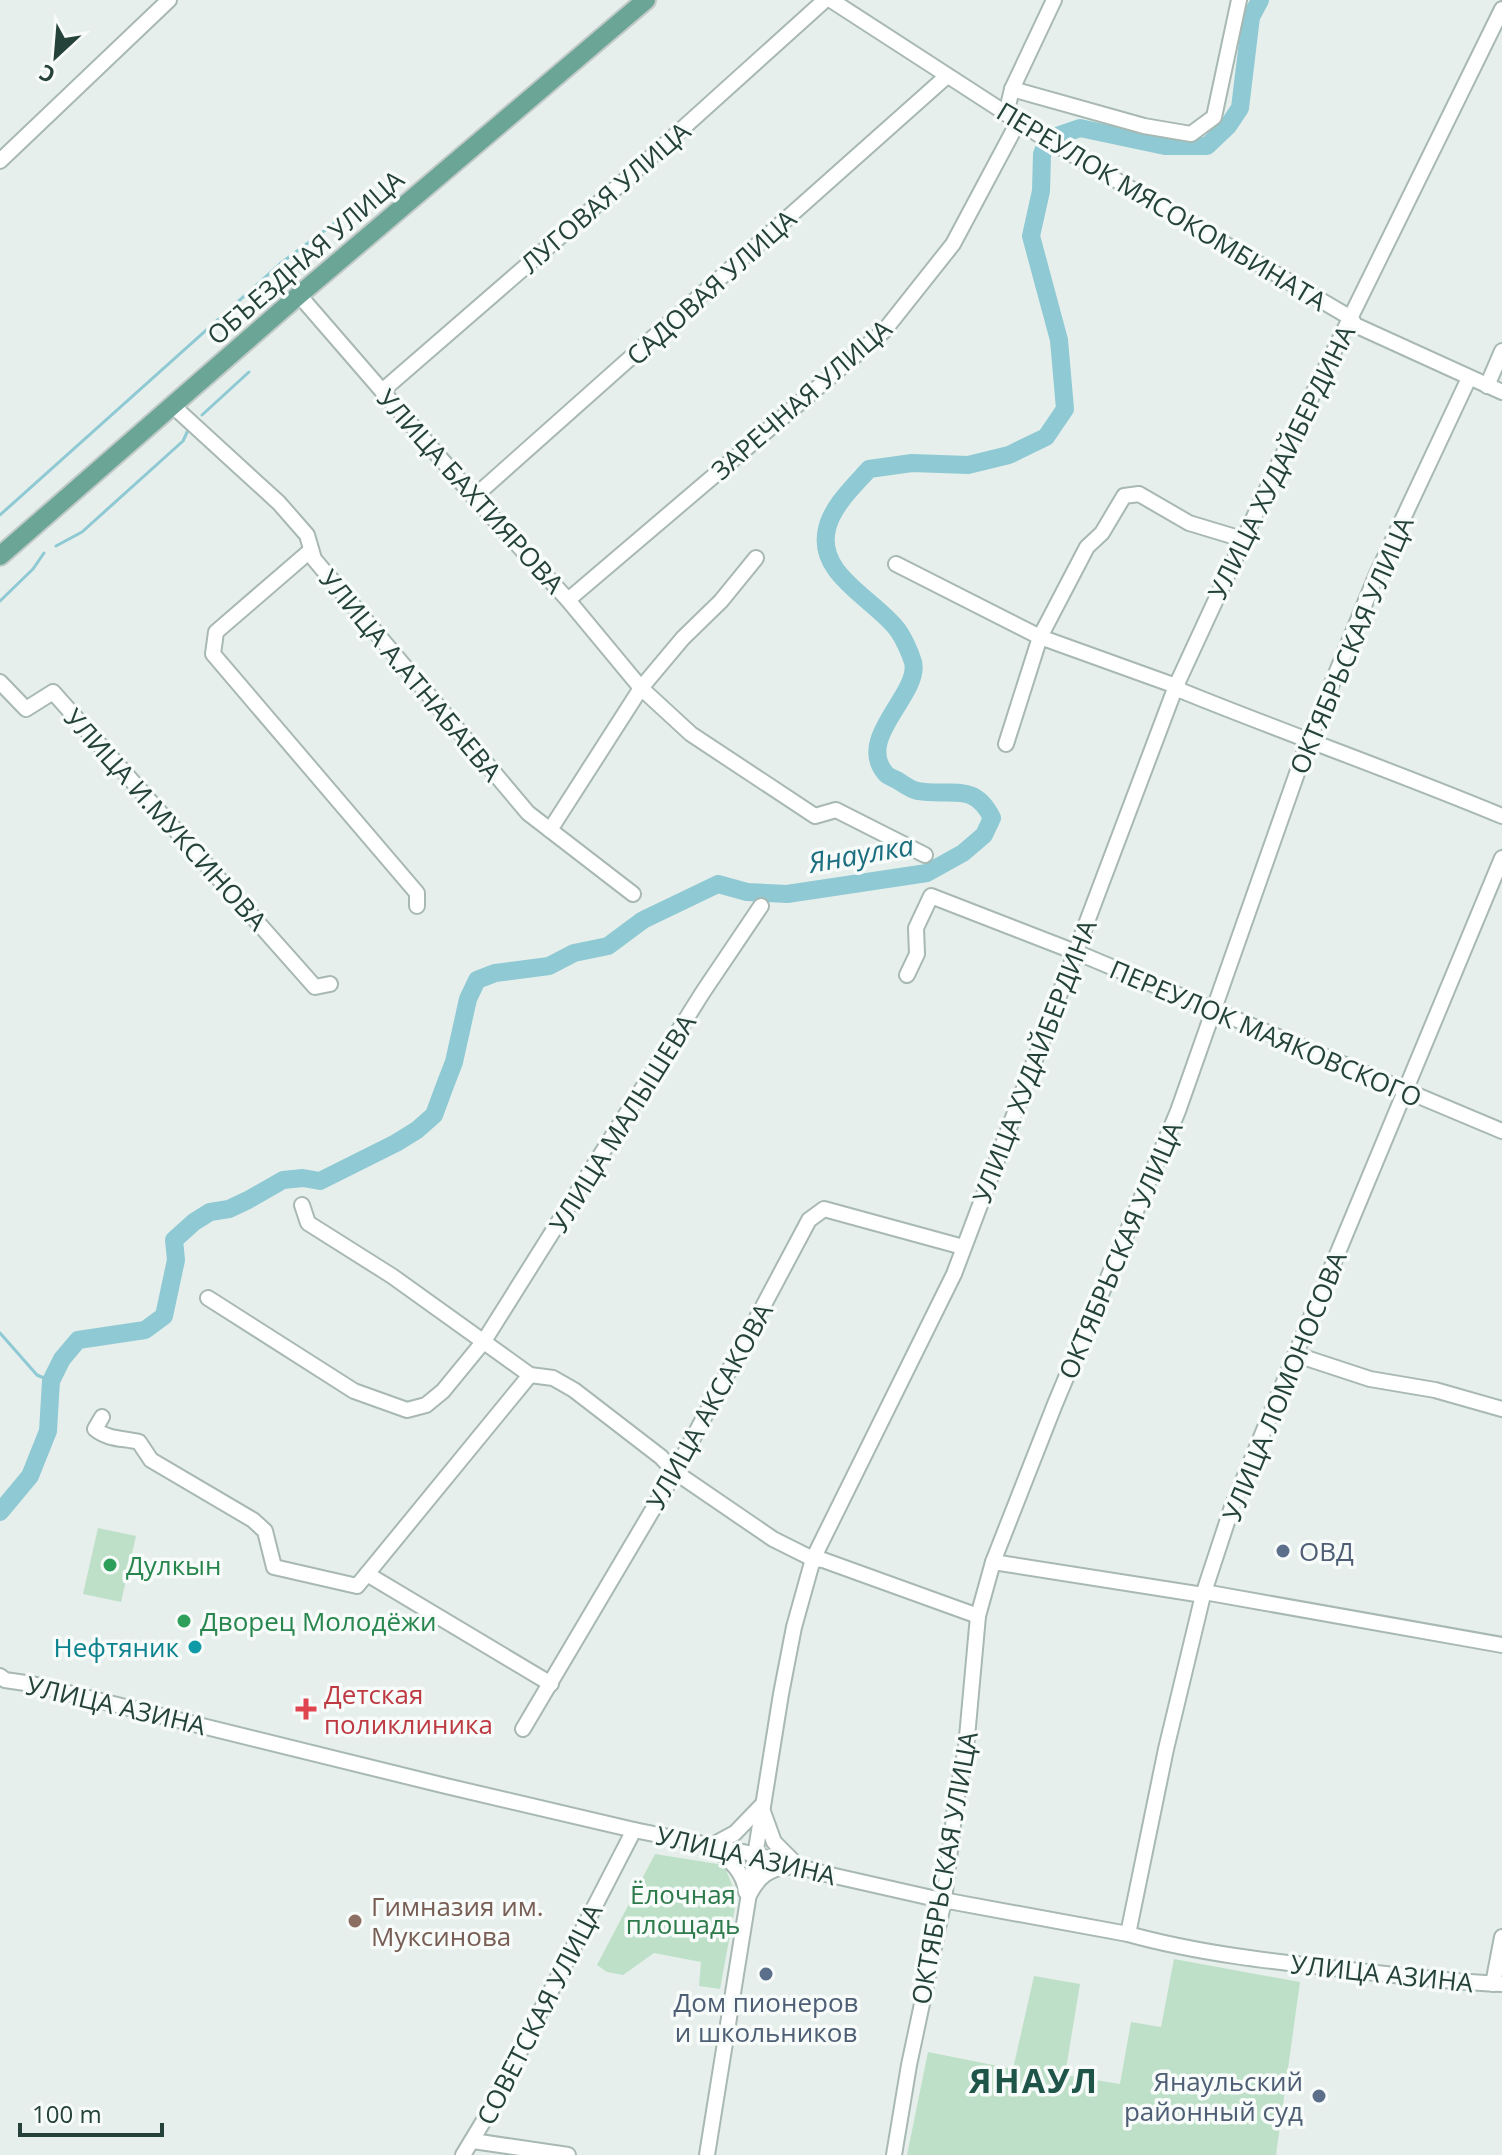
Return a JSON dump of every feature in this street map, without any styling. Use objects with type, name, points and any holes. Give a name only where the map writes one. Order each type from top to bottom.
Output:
[{"type":"main road","name":"ОБЪЕЗДНАЯ УЛИЦА","points":[[0,556],[299,295],[646,0]]},
{"type":"street","points":[[0,161],[169,0]]},
{"type":"street","name":"ПЕРЕУЛОК МЯСОКОМБИНАТА","points":[[828,0],[1070,154],[1351,318],[1355,325],[1502,392]]},
{"type":"street","name":"ЛУГОВАЯ УЛИЦА","points":[[382,391],[828,0]]},
{"type":"street","points":[[1012,118],[1012,89],[1054,0]]},
{"type":"street","points":[[1012,89],[1144,126],[1191,134],[1214,117],[1239,0]]},
{"type":"street","name":"УЛИЦА ХУДАЙБЕРДИНА","points":[[707,2155],[761,1805],[794,1627],[813,1559],[954,1274],[1176,686],[1242,539],[1502,9]]},
{"type":"street","name":"САДОВАЯ УЛИЦА","points":[[474,497],[947,76]]},
{"type":"street","name":"ЗАРЕЧНАЯ УЛИЦА","points":[[568,600],[884,331],[953,244],[1012,118]]},
{"type":"street","name":"УЛИЦА БАХТИЯРОВА","points":[[299,295],[568,600],[641,688],[691,734],[815,816],[836,810],[925,855]]},
{"type":"street","points":[[1487,386],[1502,351]]},
{"type":"street","name":"ОКТЯБРЬСКАЯ УЛИЦА","points":[[894,2155],[909,2065],[944,1900],[956,1800],[966,1748],[978,1616],[993,1562],[1055,1404],[1178,1111],[1308,742],[1377,574],[1469,378]]},
{"type":"street","name":"УЛИЦА А.АТНАБАЕВА","points":[[173,406],[279,503],[307,535],[314,559],[528,813],[633,894]]},
{"type":"street","points":[[1006,744],[1040,637],[1087,547],[1102,533],[1124,496],[1139,494],[1189,523],[1242,539]]},
{"type":"street","points":[[311,550],[216,632],[213,654],[417,893],[417,906]]},
{"type":"street","points":[[550,830],[641,688],[756,558]]},
{"type":"street","points":[[896,564],[1040,637],[1176,686],[1308,742],[1502,816]]},
{"type":"street","name":"УЛИЦА И.МУКСИНОВА","points":[[0,682],[26,709],[53,692],[315,987],[330,984]]},
{"type":"street","name":"УЛИЦА ЛОМОНОСОВА","points":[[1128,1934],[1166,1749],[1203,1593],[1232,1507],[1502,858]]},
{"type":"street","name":"ПЕРЕУЛОК МАЯКОВСКОГО","points":[[907,975],[917,954],[916,928],[931,896],[1075,952],[1502,1131]]},
{"type":"street","name":"УЛИЦА МАЛЫШЕВА","points":[[208,1298],[354,1391],[407,1410],[426,1405],[443,1391],[484,1341],[703,992],[761,906]]},
{"type":"street","points":[[302,1205],[308,1223],[392,1276],[530,1375],[553,1378],[574,1390],[661,1457],[675,1472],[773,1539],[813,1559],[978,1616]]},
{"type":"street","name":"УЛИЦА АКСАКОВА","points":[[523,1729],[675,1472],[809,1220],[824,1209],[963,1247]]},
{"type":"street","points":[[1297,1355],[1370,1379],[1435,1390],[1502,1409]]},
{"type":"street","points":[[102,1417],[95,1429],[100,1433],[119,1440],[139,1442],[151,1460],[253,1520],[265,1531],[274,1567],[357,1586],[530,1375]]},
{"type":"street","points":[[993,1562],[1203,1593],[1502,1645]]},
{"type":"street","points":[[367,1574],[551,1684]]},
{"type":"street","name":"УЛИЦА АЗИНА","points":[[2,1679],[44,1686],[634,1830],[753,1854],[944,1900],[1157,1942],[1312,1967],[1463,1984],[1498,1984]]},
{"type":"street","points":[[747,1898],[745,1882],[732,1862],[711,1846],[735,1833],[761,1805]]},
{"type":"street","points":[[761,1805],[774,1842],[800,1866]]},
{"type":"street","name":"СОВЕТСКАЯ УЛИЦА","points":[[463,2155],[634,1830]]},
{"type":"street","points":[[747,1898],[755,1884],[774,1868],[800,1866]]},
{"type":"street","points":[[1498,1984],[1502,1937]]},
{"type":"street","points":[[473,2141],[568,2155]]},
{"type":"green space","name":"Дулкын","points":[[98,1528],[136,1536],[121,1602],[83,1594]]},
{"type":"green space","name":"Ёлочная площадь","points":[[655,1854],[724,1865],[737,1897],[720,1989],[699,1986],[701,1962],[654,1953],[623,1975],[607,1972],[597,1965]]},
{"type":"green space","points":[[1174,1959],[1300,1982],[1276,2155],[907,2155],[928,2052],[1013,2069],[1034,1976],[1080,1984],[1065,2075],[1120,2084],[1131,2022],[1161,2027]]},
{"type":"waterway","name":"Янаулка","points":[[0,1512],[30,1476],[48,1431],[51,1381],[62,1359],[78,1340],[145,1330],[164,1316],[176,1260],[174,1240],[210,1212],[229,1209],[283,1180],[303,1178],[320,1181],[396,1143],[434,1115],[454,1062],[468,999],[477,980],[495,973],[549,966],[574,953],[608,946],[643,920],[718,884],[747,892],[787,894],[927,873],[963,853],[984,835],[992,818],[977,799],[961,793],[918,791],[887,775],[878,760],[883,731],[908,688],[913,675],[913,662],[897,629],[838,572],[826,545],[827,529],[844,497],[869,469],[912,463],[968,465],[1009,455],[1046,437],[1065,409],[1059,340],[1031,236],[1041,191],[1042,154],[1048,139],[1080,128],[1165,146],[1207,146],[1228,126],[1240,108],[1251,17],[1260,0]]},
{"type":"waterway","points":[[0,515],[281,263],[374,194]]},
{"type":"waterway","points":[[202,415],[249,372]]},
{"type":"waterway","points":[[56,546],[82,532],[183,441],[189,428]]},
{"type":"waterway","points":[[0,601],[33,569],[44,553]]},
{"type":"waterway","points":[[0,1333],[37,1375],[51,1381]]},
{"type":"place","name":"ОВД","points":[[1283,1551]]},
{"type":"place","name":"Дулкын","points":[[110,1565]]},
{"type":"place","name":"Дворец Молодёжи","points":[[184,1621]]},
{"type":"place","name":"Нефтяник","points":[[195,1647]]},
{"type":"place","name":"Детская поликлиника","points":[[306,1709]]},
{"type":"place","name":"Гимназия им. Муксинова","points":[[355,1921]]},
{"type":"place","name":"Дом пионеров и школьников","points":[[766,1974]]},
{"type":"place","name":"Янаульский районный суд","points":[[1319,2096]]},
{"type":"district","name":"ЯНАУЛ","points":[[1034,2080]]}]
